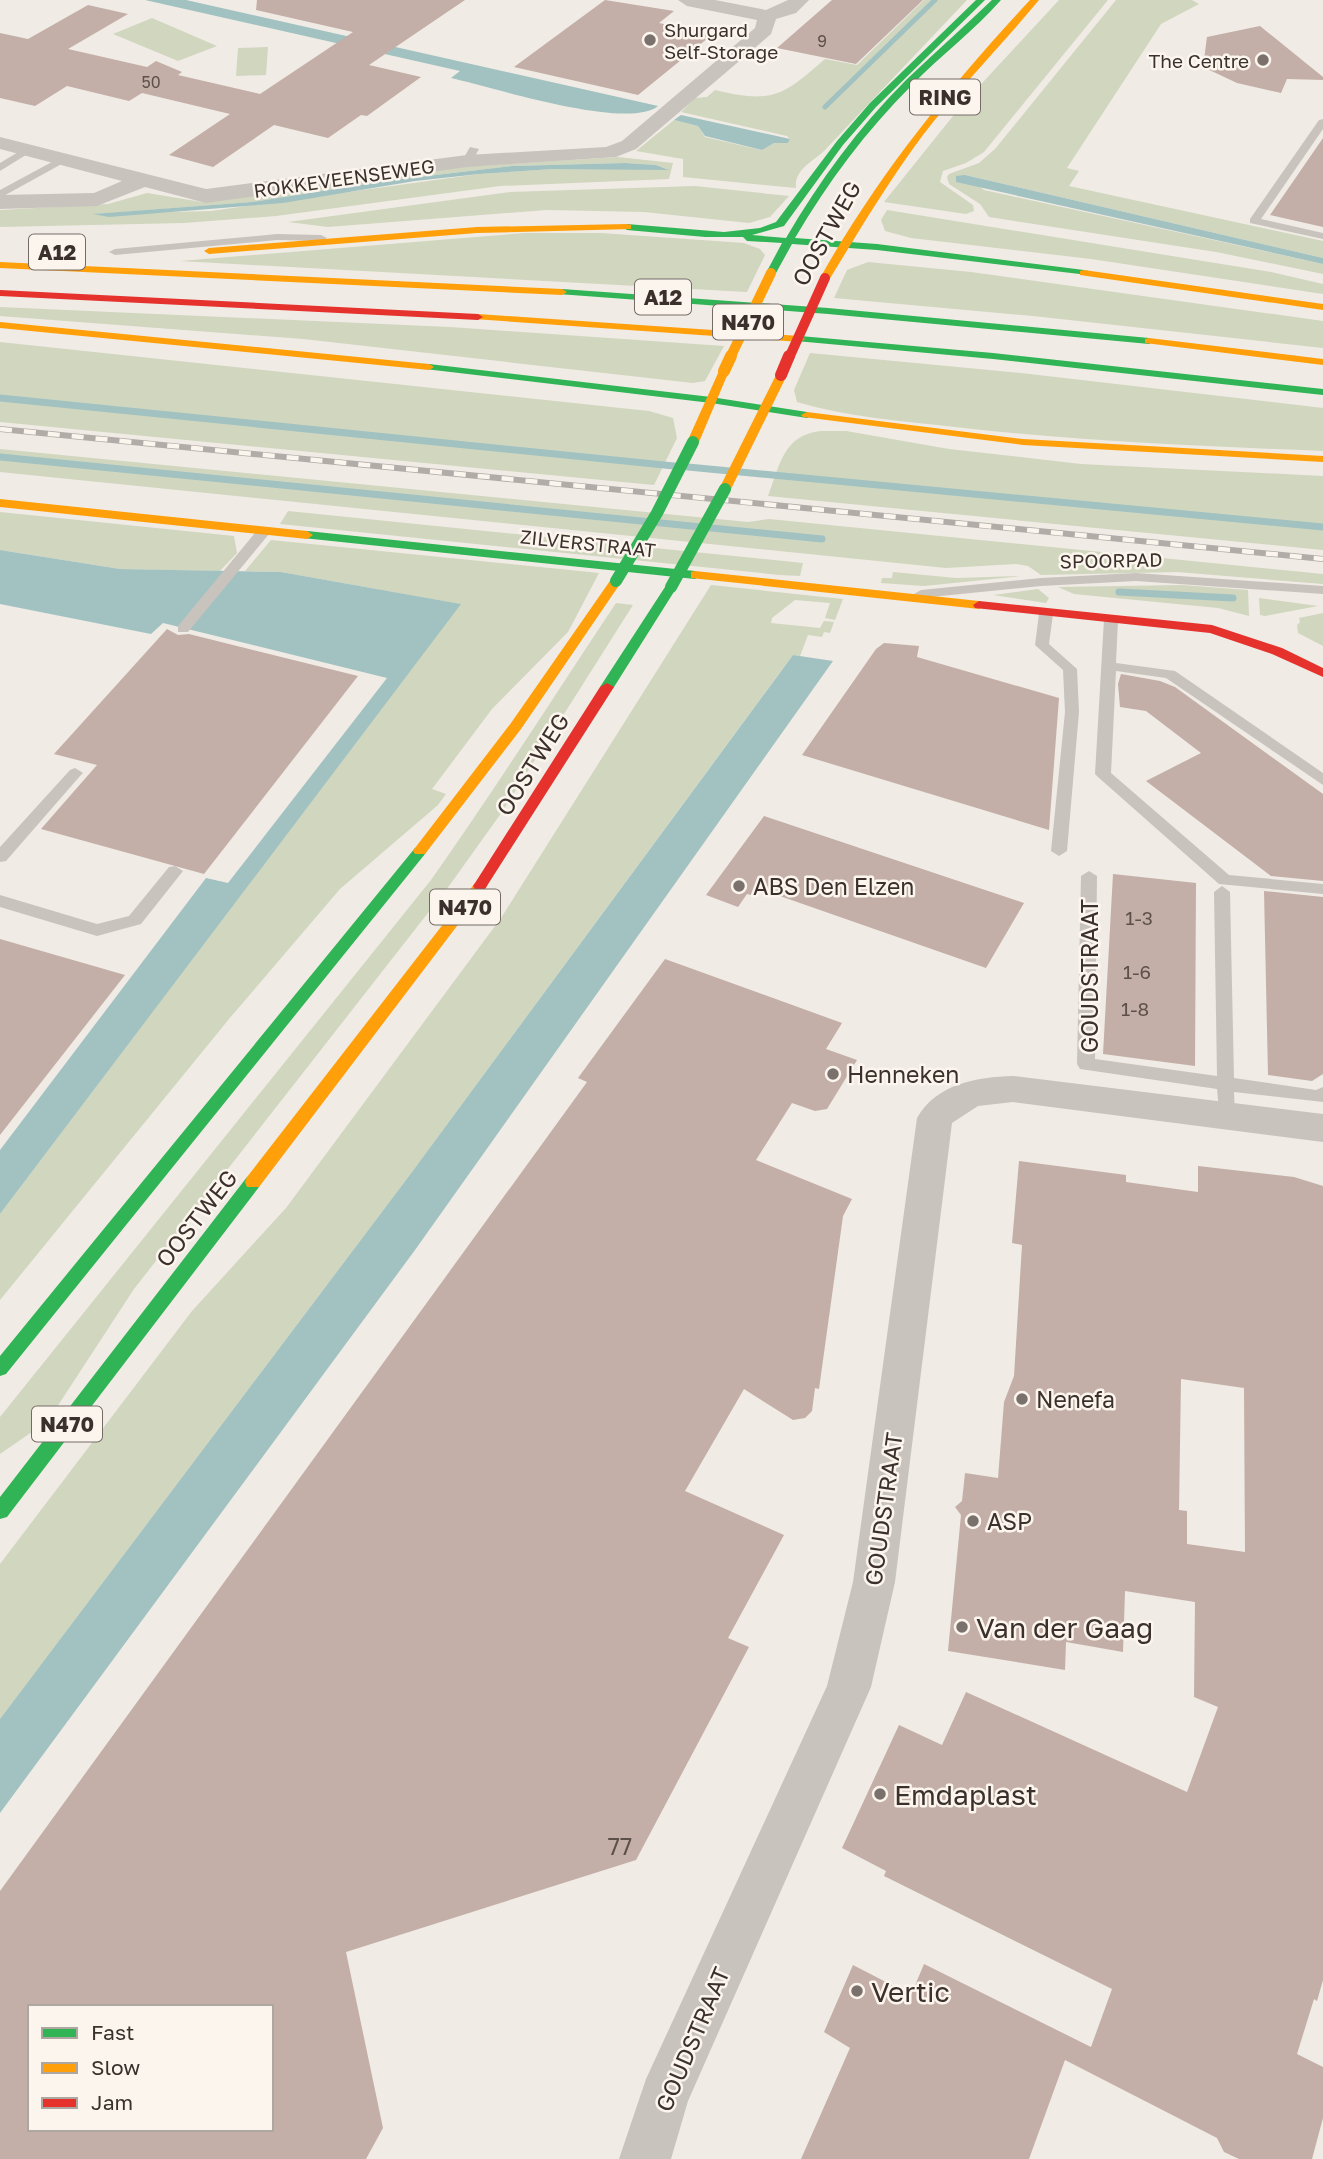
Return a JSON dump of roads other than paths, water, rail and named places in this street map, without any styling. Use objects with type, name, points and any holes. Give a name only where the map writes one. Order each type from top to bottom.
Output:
[{"type":"main road","points":[[710,232],[760,231],[781,223],[825,161],[869,108],[931,43],[981,0]]},
{"type":"main road","name":"OOSTWEG","points":[[0,1369],[396,882],[516,726],[615,581],[656,513],[693,442],[724,370],[787,243],[834,173],[876,118],[914,77],[997,0]]},
{"type":"main road","name":"OOSTWEG","points":[[1,1508],[475,894],[671,587],[781,375],[842,243],[913,136],[1035,2]]},
{"type":"main road","name":"A12","points":[[109,252],[247,249],[570,225],[710,232],[787,243],[842,243],[1126,278],[1323,307]]},
{"type":"main road","name":"A12","points":[[0,251],[80,252]]},
{"type":"main road","name":"A12","points":[[0,265],[402,282],[695,299],[1022,328],[1323,362]]},
{"type":"main road","name":"A12","points":[[0,293],[408,312],[706,330],[1062,362],[1323,392]]},
{"type":"main road","points":[[0,325],[309,354],[711,400],[763,410],[1057,445],[1323,459]]},
{"type":"main road","name":"ZILVERSTRAAT","points":[[0,503],[900,596],[1046,614],[1212,629],[1250,640],[1323,673]]},
{"type":"main road","name":"ZILVERSTRAAT","points":[[1172,627],[1254,660]]},
{"type":"street","points":[[687,0],[767,16],[789,9],[800,0]]},
{"type":"street","name":"ROKKEVEENSEWEG","points":[[0,143],[196,195],[216,196],[471,155],[609,153],[629,145],[764,30],[767,16]]},
{"type":"street","points":[[0,202],[97,199],[143,180]]},
{"type":"street","name":"GOUDSTRAAT","points":[[645,2159],[664,2098],[849,1687],[874,1582],[935,1118],[947,1105],[963,1096],[985,1090],[1013,1089],[1226,1100],[1323,1128]]},
{"type":"lane","points":[[1323,122],[1254,221],[1323,236]]},
{"type":"lane","points":[[0,168],[30,150]]},
{"type":"lane","points":[[0,195],[63,159]]},
{"type":"lane","points":[[183,629],[264,531]]},
{"type":"lane","name":"SPOORPAD","points":[[900,596],[1041,582],[1136,577],[1323,590]]},
{"type":"lane","points":[[1046,614],[1042,645],[1070,669],[1072,712],[1059,851]]},
{"type":"lane","points":[[1111,619],[1103,774],[1225,880],[1323,889]]},
{"type":"lane","points":[[1108,666],[1170,674],[1323,779]]},
{"type":"lane","points":[[0,857],[75,773]]},
{"type":"lane","points":[[0,901],[97,930],[135,920],[175,871]]},
{"type":"lane","name":"GOUDSTRAAT","points":[[1089,876],[1086,1064],[1226,1100],[1319,1097],[1323,1094]]},
{"type":"lane","points":[[1222,892],[1226,1100]]},
{"type":"water","points":[[145,0],[186,0],[658,106],[642,112],[619,113],[559,105],[451,78],[460,71]]},
{"type":"water","points":[[681,115],[790,139],[788,143],[774,143],[762,150],[705,136],[698,126],[674,120]]},
{"type":"water","points":[[625,163],[656,165],[669,170],[553,169],[479,174],[415,181],[283,203],[109,217],[93,214],[252,202],[385,181],[512,166]]},
{"type":"water","points":[[965,175],[1323,258],[1323,264],[956,182],[956,176]]},
{"type":"water","points":[[0,550],[120,569],[281,572],[461,604],[0,1214],[0,1150],[206,878],[228,883],[387,678],[163,623],[151,634],[0,604]]},
{"type":"water","points":[[793,655],[833,661],[415,1250],[0,1813],[0,1719],[412,1172]]},
{"type":"waterway","points":[[825,107],[935,0]]},
{"type":"waterway","points":[[0,398],[674,466]]},
{"type":"waterway","points":[[0,457],[822,539]]},
{"type":"waterway","points":[[688,467],[1323,527]]},
{"type":"waterway","points":[[1119,592],[1233,598]]},
{"type":"railway","points":[[0,429],[1323,559]]},
{"type":"place","name":"Shurgard Self-Storage","points":[[650,40]]},
{"type":"place","name":"The Centre","points":[[1263,60]]},
{"type":"place","name":"ABS Den Elzen","points":[[739,886]]},
{"type":"place","name":"Henneken","points":[[833,1074]]},
{"type":"place","name":"Nenefa","points":[[1022,1399]]},
{"type":"place","name":"ASP","points":[[973,1521]]},
{"type":"place","name":"Van der Gaag","points":[[962,1627]]},
{"type":"place","name":"Emdaplast","points":[[880,1794]]},
{"type":"place","name":"Vertic","points":[[857,1991]]}]
